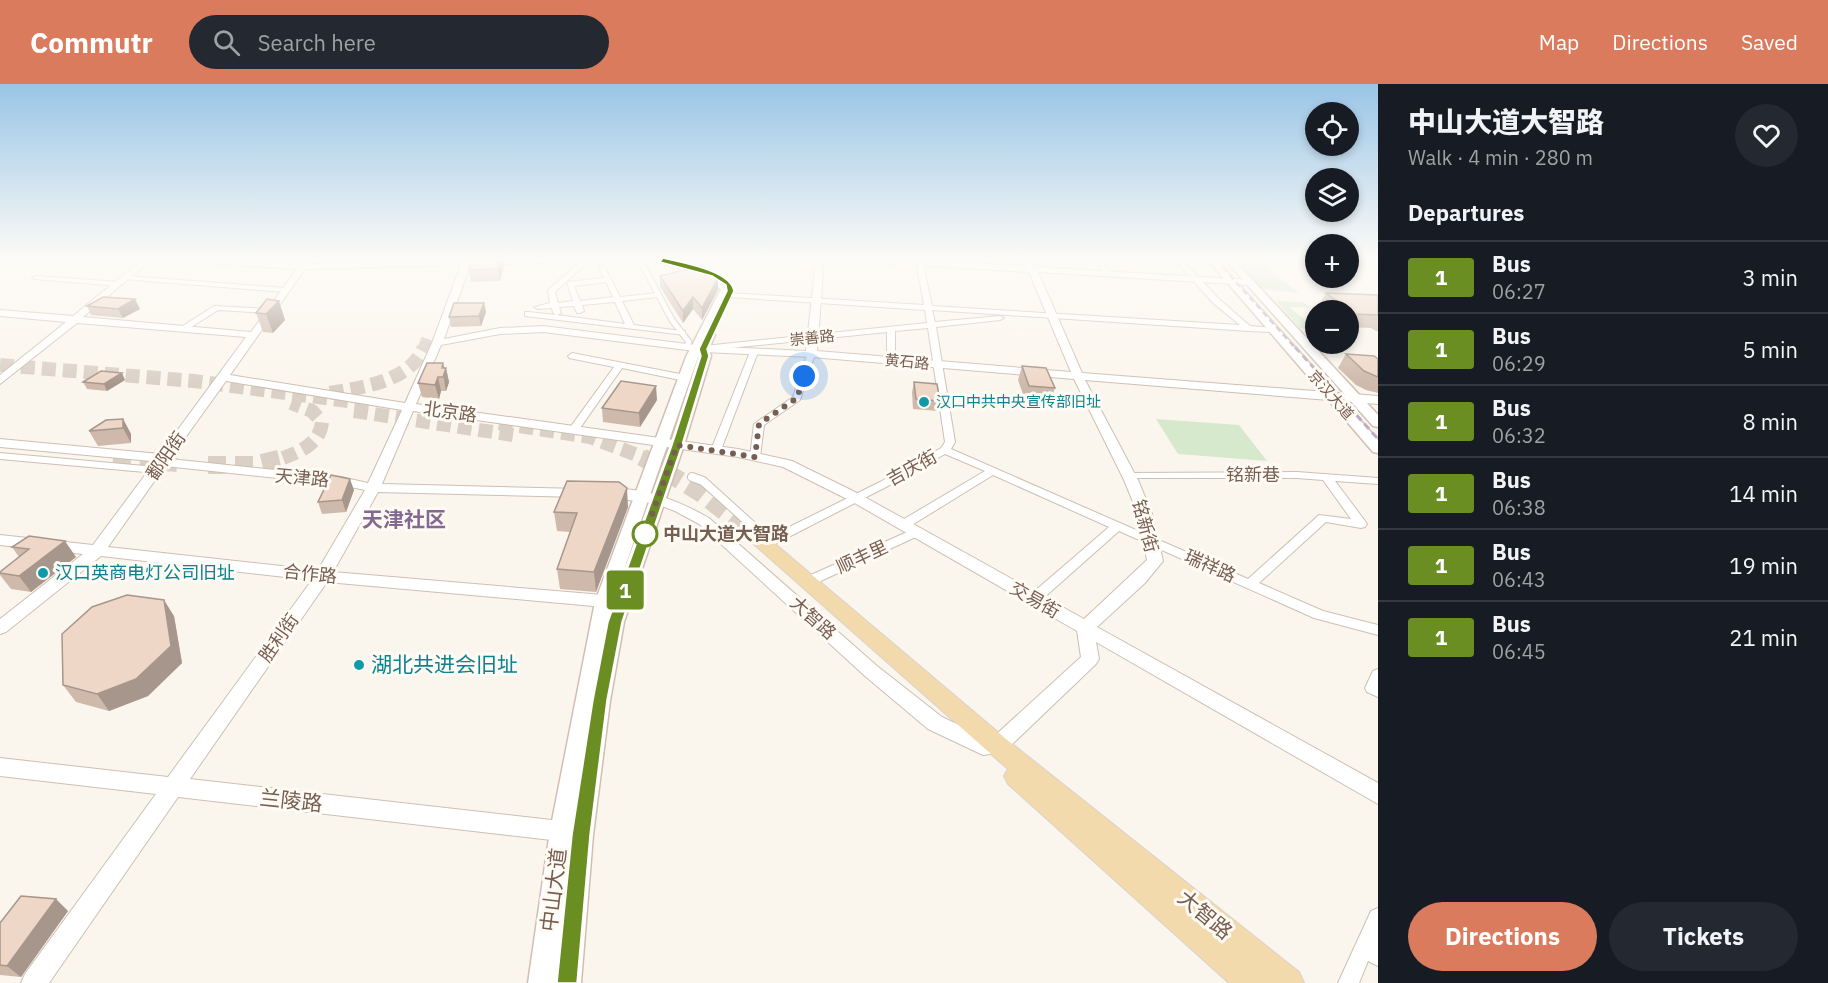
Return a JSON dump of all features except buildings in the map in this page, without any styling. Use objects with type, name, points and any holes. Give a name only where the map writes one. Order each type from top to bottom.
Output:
[{"type":"main road","points":[[695,348],[719,302]]},
{"type":"main road","points":[[695,348],[725,302]]},
{"type":"main road","name":"京汉大道","points":[[1249,302],[1378,449]]},
{"type":"main road","name":"京汉大道","points":[[1267,302],[1378,423]]},
{"type":"main road","name":"中山大道","points":[[542,983],[600,700],[612,602],[669,443],[705,356],[695,348],[669,443]]},
{"type":"main road","name":"大智路","points":[[756,538],[810,581],[1252,983]]},
{"type":"main road","name":"大智路","points":[[756,538],[988,741],[1288,983]]},
{"type":"main road","name":"中山大道","points":[[567,983],[572,833]]},
{"type":"street","points":[[0,381],[97,302]]},
{"type":"street","name":"鄱阳街","points":[[0,628],[96,552],[276,302]]},
{"type":"street","name":"胜利街","points":[[34,983],[323,576],[373,488],[449,302]]},
{"type":"street","points":[[554,302],[558,317]]},
{"type":"street","points":[[538,308],[598,302]]},
{"type":"street","points":[[619,302],[631,327]]},
{"type":"street","name":"中山大道","points":[[664,302],[682,333],[695,348]]},
{"type":"street","points":[[755,457],[759,424],[797,398],[811,354],[816,302]]},
{"type":"street","points":[[834,302],[1274,330]]},
{"type":"street","name":"吉庆街","points":[[756,538],[856,498],[945,450],[950,442],[927,302]]},
{"type":"street","name":"铭新街","points":[[1046,302],[1078,376],[1129,475],[1145,514],[1155,561],[1139,579],[1085,628]]},
{"type":"street","points":[[1218,302],[1249,329]]},
{"type":"street","points":[[577,304],[583,320]]},
{"type":"street","points":[[182,328],[217,308],[270,311]]},
{"type":"street","points":[[0,313],[253,335]]},
{"type":"street","points":[[528,314],[682,333]]},
{"type":"street","name":"崇善路","points":[[695,348],[813,338],[1028,314]]},
{"type":"street","name":"黄石路","points":[[432,340],[536,329],[695,348],[811,354],[1378,400]]},
{"type":"street","points":[[891,329],[891,361]]},
{"type":"street","points":[[716,450],[754,352]]},
{"type":"street","points":[[572,356],[685,378]]},
{"type":"street","points":[[574,429],[619,366]]},
{"type":"street","name":"北京路","points":[[223,376],[408,406],[669,443]]},
{"type":"street","name":"天津路","points":[[0,443],[155,457],[159,466],[341,481],[373,488],[649,497]]},
{"type":"street","name":"交易街","points":[[669,443],[755,457],[787,465],[856,498],[1378,794]]},
{"type":"street","points":[[0,449],[113,459]]},
{"type":"street","name":"瑞祥路","points":[[945,450],[1319,615],[1378,630]]},
{"type":"street","points":[[0,456],[159,466]]},
{"type":"street","name":"顺丰里","points":[[810,581],[910,529],[993,471]]},
{"type":"street","name":"铭新巷","points":[[1129,475],[1297,475],[1378,481]]},
{"type":"street","name":"大智路","points":[[692,477],[704,481],[756,538]]},
{"type":"street","points":[[1250,584],[1323,518],[1361,524],[1326,477]]},
{"type":"street","name":"大智路","points":[[649,497],[683,508],[704,521],[871,671],[935,723],[988,741]]},
{"type":"street","points":[[1034,599],[1118,526]]},
{"type":"street","name":"合作路","points":[[0,540],[323,576],[612,602]]},
{"type":"street","points":[[988,741],[1090,659],[1085,628]]},
{"type":"street","points":[[1378,675],[1372,688],[1378,691]]},
{"type":"street","name":"兰陵路","points":[[0,767],[572,833]]},
{"type":"street","points":[[1348,983],[1371,952],[1378,918]]},
{"type":"green space","points":[[1277,302],[1305,304],[1305,308],[1289,307],[1305,319],[1305,329],[1300,328]]},
{"type":"green space","points":[[1156,419],[1239,425],[1267,461],[1178,454]]},
{"type":"tunnel","points":[[423,348],[427,338]]},
{"type":"tunnel","points":[[330,393],[370,385],[397,375],[417,359],[423,348]]},
{"type":"tunnel","points":[[0,365],[194,381],[370,404]]},
{"type":"tunnel","points":[[283,458],[314,441],[322,422],[312,411],[291,403]]},
{"type":"tunnel","points":[[354,411],[513,435]]},
{"type":"tunnel","points":[[499,423],[590,437],[645,458]]},
{"type":"tunnel","points":[[642,457],[702,494],[755,536]]},
{"type":"tunnel","points":[[208,465],[253,465],[283,458]]},
{"type":"tunnel","points":[[113,459],[177,463]]},
{"type":"railway","points":[[1254,302],[1296,349]]},
{"type":"railway","points":[[1295,347],[1378,439]]},
{"type":"bus line","name":"1","points":[[567,983],[581,835],[600,700],[615,622],[677,445],[705,356],[703,349],[726,302]]},
{"type":"place","name":"汉口中共中央宣传部旧址","points":[[924,402]]},
{"type":"place","name":"中山大道大智路","points":[[645,534]]},
{"type":"place","name":"汉口英商电灯公司旧址","points":[[43,573]]},
{"type":"place","name":"湖北共进会旧址","points":[[359,665]]},
{"type":"district","name":"天津社区","points":[[404,520]]},
{"type":"route","points":[[645,534],[677,445],[755,457],[759,424],[797,398],[804,376]]}]
